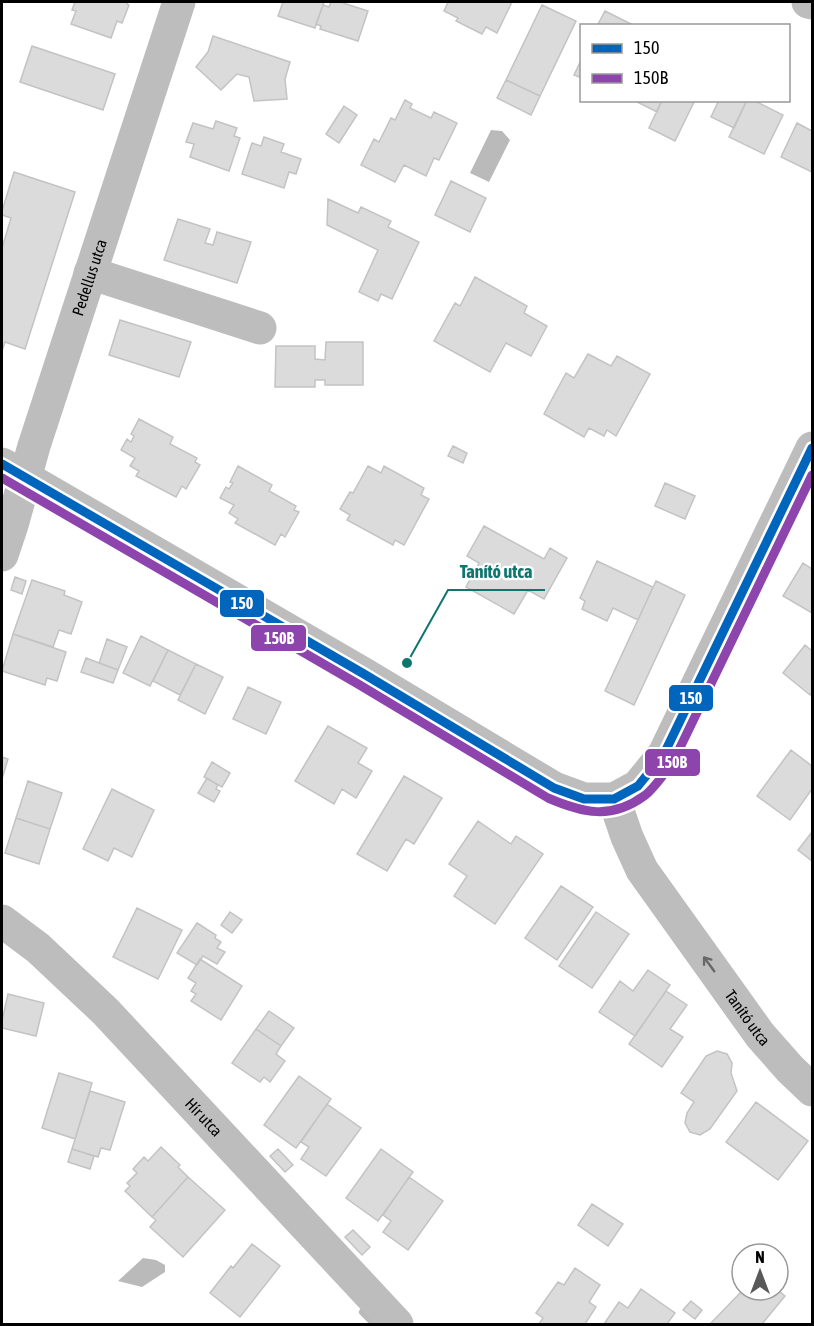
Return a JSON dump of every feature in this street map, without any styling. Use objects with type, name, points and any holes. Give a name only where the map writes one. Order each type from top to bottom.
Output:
[{"type":"street","name":"Pedellus utca","points":[[2,555],[10,491],[90,273],[179,2]]},
{"type":"street","points":[[808,2],[813,3]]},
{"type":"street","points":[[90,273],[260,328]]},
{"type":"street","points":[[10,491],[364,674],[554,788],[584,799],[614,799],[638,786],[664,754],[813,448]]},
{"type":"street","name":"Tanító utca","points":[[614,799],[627,837],[642,870],[760,1035],[790,1069],[813,1090]]},
{"type":"street","name":"Hír utca","points":[[2,921],[38,948],[105,1011],[397,1324]]},
{"type":"shaded area","points":[[491,130],[502,131],[510,140],[489,182],[470,173]]},
{"type":"shaded area","points":[[143,1258],[156,1260],[165,1265],[165,1272],[142,1287],[118,1281]]},
{"type":"building","points":[[75,2],[128,2],[129,5],[122,23],[117,21],[111,38],[71,24],[76,11],[72,10]]},
{"type":"building","points":[[283,2],[324,2],[315,28],[278,16]]},
{"type":"building","points":[[331,2],[340,2],[368,11],[358,41],[320,29],[321,26],[316,24],[323,5],[329,7]]},
{"type":"building","points":[[448,2],[512,2],[497,33],[486,27],[482,34],[456,21],[458,18],[444,11]]},
{"type":"building","points":[[542,5],[576,21],[540,96],[506,80]]},
{"type":"building","points":[[605,11],[631,24],[598,24]]},
{"type":"building","points":[[213,36],[290,62],[285,79],[287,99],[254,101],[249,77],[237,74],[221,90],[196,67],[208,52]]},
{"type":"building","points":[[32,46],[115,74],[103,110],[20,82]]},
{"type":"building","points":[[580,62],[580,77],[574,75]]},
{"type":"building","points":[[506,80],[540,96],[531,115],[497,98]]},
{"type":"building","points":[[405,100],[412,104],[410,108],[431,118],[434,112],[457,123],[439,160],[434,158],[426,176],[404,165],[395,182],[361,165],[374,139],[379,142],[391,118],[395,120]]},
{"type":"building","points":[[637,102],[661,102],[657,112]]},
{"type":"building","points":[[661,102],[694,102],[675,141],[649,128]]},
{"type":"building","points":[[718,102],[746,102],[734,128],[711,117]]},
{"type":"building","points":[[746,102],[757,102],[783,115],[764,154],[729,137]]},
{"type":"building","points":[[344,106],[357,115],[339,143],[326,134]]},
{"type":"building","points":[[216,121],[237,128],[234,136],[240,138],[229,171],[190,157],[194,144],[186,142],[193,123],[213,129]]},
{"type":"building","points":[[797,123],[812,131],[812,172],[781,157]]},
{"type":"building","points":[[264,137],[284,144],[281,152],[301,159],[296,174],[289,172],[284,188],[242,174],[252,143],[261,146]]},
{"type":"building","points":[[14,172],[75,192],[25,349],[5,342],[2,351],[2,248],[11,218],[2,215],[2,211]]},
{"type":"building","points":[[451,181],[486,198],[470,232],[435,215]]},
{"type":"building","points":[[328,199],[358,213],[361,207],[391,221],[388,227],[419,242],[392,299],[381,294],[378,301],[359,292],[378,250],[327,225]]},
{"type":"building","points":[[178,219],[210,229],[205,243],[213,245],[217,232],[251,242],[237,283],[164,260]]},
{"type":"building","points":[[475,277],[527,306],[524,313],[547,326],[531,356],[506,343],[490,372],[434,341],[455,303],[460,306]]},
{"type":"building","points":[[120,320],[191,342],[179,377],[109,355]]},
{"type":"building","points":[[326,342],[363,342],[363,385],[325,385],[325,380],[315,380],[315,387],[275,387],[276,346],[315,346],[315,359],[325,360]]},
{"type":"building","points":[[588,354],[611,366],[617,356],[650,374],[616,436],[607,430],[604,436],[589,428],[584,437],[544,414],[566,373],[574,378]]},
{"type":"building","points":[[139,419],[173,437],[170,444],[197,458],[195,462],[200,465],[186,489],[182,486],[176,497],[136,476],[139,471],[130,466],[135,458],[121,450],[127,439],[131,442],[134,436],[131,434]]},
{"type":"building","points":[[453,446],[467,453],[463,463],[448,456]]},
{"type":"building","points":[[238,466],[272,485],[269,491],[296,506],[294,510],[299,512],[285,537],[281,534],[275,545],[235,523],[238,519],[229,513],[234,505],[220,498],[226,487],[229,489],[233,483],[230,482]]},
{"type":"building","points":[[368,466],[381,473],[384,466],[424,488],[421,495],[429,499],[404,545],[395,540],[393,545],[347,520],[350,515],[340,509],[350,492],[353,493]]},
{"type":"building","points":[[665,483],[695,496],[685,519],[655,506]]},
{"type":"building","points":[[484,526],[544,559],[550,548],[567,558],[544,599],[528,590],[514,614],[466,587],[479,563],[467,556]]},
{"type":"building","points":[[597,561],[653,587],[638,620],[613,608],[607,621],[582,609],[585,601],[580,598]]},
{"type":"building","points":[[803,563],[812,569],[812,613],[783,596]]},
{"type":"building","points":[[15,577],[26,581],[22,594],[11,590]]},
{"type":"building","points":[[32,580],[65,591],[64,595],[82,602],[71,634],[59,630],[53,647],[13,634]]},
{"type":"building","points":[[656,581],[685,595],[634,705],[605,691]]},
{"type":"building","points":[[13,634],[66,652],[57,681],[47,678],[45,685],[2,671]]},
{"type":"building","points":[[141,636],[168,650],[150,686],[123,673]]},
{"type":"building","points":[[107,639],[127,647],[118,670],[99,663]]},
{"type":"building","points":[[805,645],[812,651],[812,692],[810,695],[783,673]]},
{"type":"building","points":[[168,650],[196,664],[180,695],[153,681]]},
{"type":"building","points":[[86,658],[118,670],[113,683],[81,672]]},
{"type":"building","points":[[196,664],[223,677],[205,714],[178,700]]},
{"type":"building","points":[[248,687],[281,702],[266,734],[233,719]]},
{"type":"building","points":[[328,726],[367,748],[358,763],[372,771],[356,798],[342,789],[334,804],[295,781]]},
{"type":"building","points":[[791,750],[812,766],[812,789],[790,820],[757,796]]},
{"type":"building","points":[[2,757],[8,759],[2,779]]},
{"type":"building","points":[[212,762],[230,773],[222,787],[204,777]]},
{"type":"building","points":[[404,776],[442,798],[414,844],[406,839],[387,871],[357,854]]},
{"type":"building","points":[[207,778],[218,785],[216,789],[220,791],[214,802],[198,793]]},
{"type":"building","points":[[28,781],[62,793],[50,829],[16,818]]},
{"type":"building","points":[[112,789],[154,810],[132,857],[114,848],[108,861],[83,849]]},
{"type":"building","points":[[16,818],[50,829],[39,864],[5,853]]},
{"type":"building","points":[[478,821],[511,844],[516,836],[543,854],[495,924],[454,896],[467,876],[449,864]]},
{"type":"building","points":[[812,832],[812,861],[798,850]]},
{"type":"building","points":[[561,886],[593,907],[557,960],[525,938]]},
{"type":"building","points":[[137,908],[182,930],[158,979],[113,957]]},
{"type":"building","points":[[230,912],[242,920],[232,933],[221,925]]},
{"type":"building","points":[[596,912],[629,934],[592,988],[559,966]]},
{"type":"building","points":[[197,923],[216,935],[215,938],[221,942],[217,948],[225,952],[217,964],[203,956],[197,965],[177,953]]},
{"type":"building","points":[[200,959],[242,986],[221,1020],[191,1001],[196,994],[191,991],[196,983],[188,978]]},
{"type":"building","points":[[648,970],[670,985],[635,1036],[599,1012],[620,981],[633,991]]},
{"type":"building","points":[[666,991],[687,1005],[670,1029],[683,1037],[662,1067],[629,1044]]},
{"type":"building","points":[[8,994],[44,1003],[36,1036],[2,1028]]},
{"type":"building","points":[[269,1011],[294,1028],[281,1046],[256,1029]]},
{"type":"building","points":[[256,1029],[281,1046],[276,1054],[285,1061],[270,1082],[264,1077],[260,1082],[232,1063]]},
{"type":"building","points":[[717,1051],[727,1054],[732,1063],[731,1073],[737,1091],[710,1129],[700,1135],[690,1132],[685,1123],[687,1113],[694,1102],[681,1093],[706,1056]]},
{"type":"building","points":[[59,1073],[92,1083],[75,1139],[42,1128]]},
{"type":"building","points":[[299,1076],[331,1099],[296,1148],[264,1125]]},
{"type":"building","points":[[90,1091],[125,1102],[110,1150],[101,1148],[98,1157],[72,1149]]},
{"type":"building","points":[[756,1102],[808,1141],[778,1180],[726,1142]]},
{"type":"building","points":[[327,1104],[361,1128],[326,1176],[301,1159],[309,1147],[301,1142]]},
{"type":"building","points":[[161,1147],[180,1165],[178,1167],[188,1177],[152,1217],[125,1191],[130,1186],[127,1183],[137,1173],[133,1169],[144,1157],[148,1161]]},
{"type":"building","points":[[72,1149],[94,1156],[90,1169],[68,1162]]},
{"type":"building","points":[[278,1149],[293,1165],[285,1172],[270,1156]]},
{"type":"building","points":[[381,1149],[413,1172],[378,1221],[346,1198]]},
{"type":"building","points":[[188,1177],[225,1210],[183,1257],[150,1227],[156,1220],[152,1217]]},
{"type":"building","points":[[409,1177],[443,1201],[408,1250],[383,1232],[391,1221],[383,1215]]},
{"type":"building","points":[[592,1204],[623,1224],[608,1246],[578,1225]]},
{"type":"building","points":[[353,1230],[370,1247],[362,1255],[345,1237]]},
{"type":"building","points":[[252,1244],[280,1266],[240,1317],[210,1293]]},
{"type":"building","points":[[575,1268],[600,1285],[589,1302],[596,1307],[585,1324],[539,1324],[543,1318],[536,1313],[558,1282],[564,1285]]},
{"type":"building","points":[[641,1289],[675,1313],[667,1324],[604,1324],[619,1302],[628,1308]]},
{"type":"building","points":[[691,1301],[702,1310],[695,1319],[683,1310]]},
{"type":"building","points":[[731,1302],[780,1302],[762,1324],[710,1324]]},
{"type":"waterway","points":[[363,1312],[375,1324]]},
{"type":"transit line","name":"150","points":[[2,464],[364,674],[554,788],[584,799],[614,799],[638,786],[664,754],[812,448]]},
{"type":"transit line","name":"150B","points":[[2,478],[358,684],[548,798],[597,812],[620,809],[644,796],[674,760],[812,475]]},
{"type":"place","name":"Tanító utca","points":[[407,663]]}]
